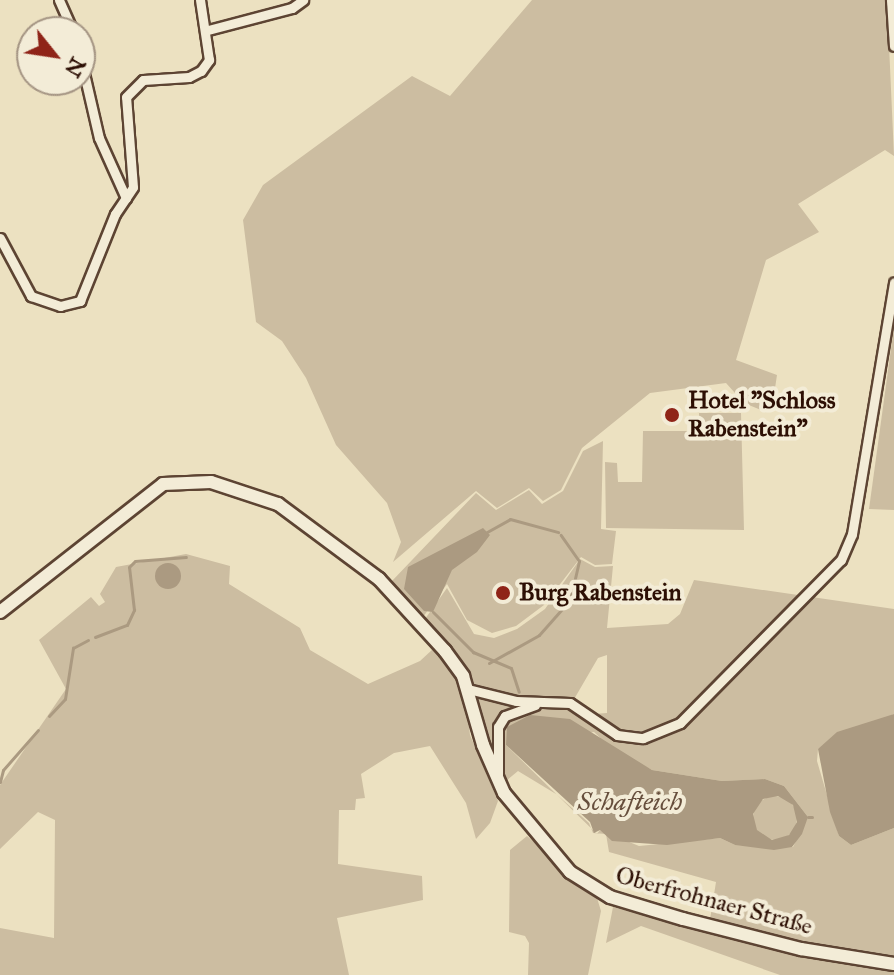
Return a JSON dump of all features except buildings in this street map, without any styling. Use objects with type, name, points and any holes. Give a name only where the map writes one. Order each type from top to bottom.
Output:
[{"type":"main road","name":"Oberfrohnaer Straße","points":[[0,612],[15,606],[145,493],[173,480],[211,482],[297,514],[379,579],[440,645],[468,689],[499,782],[570,872],[610,897],[758,940],[894,964]]},
{"type":"street","points":[[0,238],[31,296],[60,306],[80,301],[115,214],[126,198],[136,173],[126,97],[143,80],[189,77],[201,71],[209,60],[208,30],[200,0]]},
{"type":"street","points":[[208,30],[292,8],[303,0]]},
{"type":"street","points":[[891,0],[894,46]]},
{"type":"street","points":[[89,96],[99,138],[126,198]]},
{"type":"street","points":[[468,689],[538,704],[570,703],[617,735],[661,734],[680,723],[827,577],[852,534],[894,282]]},
{"type":"street","points":[[499,782],[498,727],[505,716],[538,704]]},
{"type":"shaded area","points":[[532,0],[887,0],[894,156],[885,150],[798,204],[819,232],[766,260],[736,360],[777,375],[774,395],[761,410],[744,403],[726,383],[650,393],[582,448],[561,490],[543,501],[529,488],[497,508],[476,491],[393,562],[401,542],[387,503],[336,445],[306,378],[282,341],[256,322],[243,220],[263,185],[412,76],[450,96]]},
{"type":"shaded area","points":[[894,327],[894,510],[869,509]]},
{"type":"shaded area","points":[[699,413],[741,413],[744,530],[606,528],[605,462],[617,463],[618,482],[642,482],[643,431],[699,431]]},
{"type":"shaded area","points":[[603,441],[601,529],[616,531],[612,564],[595,565],[581,557],[544,605],[516,626],[492,633],[467,620],[447,584],[423,617],[392,581],[476,493],[496,510],[529,490],[542,504],[563,491],[583,451]]},
{"type":"shaded area","points":[[186,554],[230,566],[229,584],[300,628],[310,650],[368,684],[420,661],[433,649],[459,682],[466,702],[470,735],[498,801],[490,823],[476,839],[466,803],[430,746],[394,753],[361,774],[365,798],[356,799],[355,810],[339,810],[338,864],[422,876],[423,900],[337,918],[349,975],[0,975],[0,928],[54,938],[55,820],[38,812],[0,849],[0,785],[66,689],[39,640],[91,597],[99,606],[105,602],[100,594],[116,567]]},
{"type":"shaded area","points":[[580,559],[595,567],[613,566],[607,628],[668,624],[680,614],[694,580],[894,609],[894,714],[818,749],[817,761],[839,836],[851,845],[894,828],[894,975],[780,975],[641,926],[606,943],[613,907],[708,932],[716,882],[609,852],[606,834],[597,833],[600,830],[639,846],[720,838],[735,845],[793,847],[808,817],[784,786],[765,779],[722,781],[652,770],[613,750],[594,732],[506,745],[557,795],[518,771],[506,781],[489,745],[471,680],[425,619],[447,588],[474,634],[494,638],[517,629],[545,609]],"holes":[[[607,655],[607,713],[593,714],[573,701],[598,658]]]},
{"type":"shaded area","points":[[775,796],[791,802],[797,818],[791,834],[775,840],[759,834],[753,818],[759,802]]},
{"type":"shaded area","points":[[527,836],[597,898],[601,911],[588,975],[528,975],[529,943],[525,936],[509,932],[510,850]]},
{"type":"water","points":[[483,528],[490,535],[477,552],[452,570],[433,612],[424,611],[404,589],[408,567]]},
{"type":"water","points":[[168,563],[177,567],[181,576],[177,585],[168,589],[159,585],[155,576],[159,567]]},
{"type":"water","points":[[894,714],[894,828],[851,845],[839,836],[830,812],[818,749],[837,732]]},
{"type":"water","name":"Schafteich","points":[[530,715],[570,719],[652,770],[722,781],[765,779],[784,786],[808,817],[802,834],[792,847],[774,850],[735,845],[720,838],[667,845],[612,841],[600,830],[594,833],[590,822],[506,745],[507,727]],"holes":[[[778,796],[793,805],[797,822],[789,835],[772,840],[757,830],[753,814],[763,799]]]},
{"type":"waterway","points":[[487,532],[510,519],[558,532]]},
{"type":"waterway","points":[[489,663],[539,635],[570,600],[579,561],[561,535]]},
{"type":"waterway","points":[[95,637],[127,625],[134,610],[129,567],[135,561],[186,557]]},
{"type":"waterway","points":[[433,612],[473,652],[511,668],[519,692]]},
{"type":"waterway","points":[[49,716],[65,699],[73,648],[88,640]]},
{"type":"waterway","points":[[0,782],[3,770],[38,730]]},
{"type":"place","name":"Hotel \"Schloss Rabenstein\"","points":[[672,415]]},
{"type":"place","name":"Burg Rabenstein","points":[[503,593]]}]
